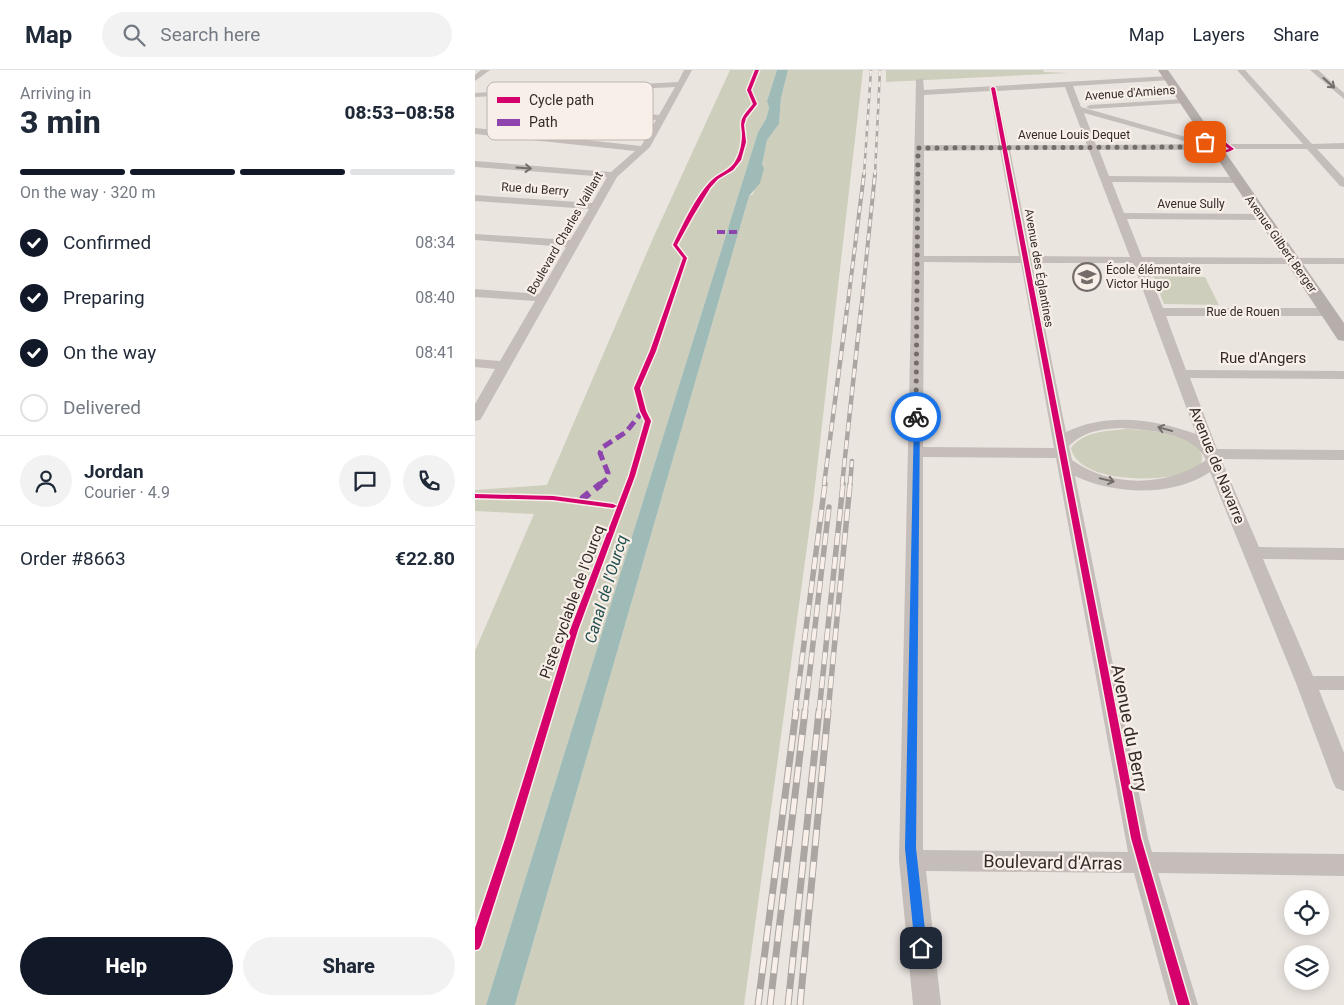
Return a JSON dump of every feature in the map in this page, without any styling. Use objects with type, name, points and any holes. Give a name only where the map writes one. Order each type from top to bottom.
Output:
[{"type":"street","points":[[475,79],[486,70]]},
{"type":"street","name":"Boulevard Charles Vaillant","points":[[653,134],[688,70]]},
{"type":"street","points":[[1241,70],[1344,184]]},
{"type":"street","points":[[1314,70],[1344,97]]},
{"type":"street","points":[[919,93],[1068,84],[1166,74]]},
{"type":"street","name":"Avenue Gilbert Berger","points":[[1166,74],[1213,146],[1344,336]]},
{"type":"street","points":[[920,80],[910,774],[911,860],[927,1005]]},
{"type":"street","points":[[653,86],[680,84]]},
{"type":"street","name":"Avenue de Navarre","points":[[1068,84],[1212,455],[1306,683],[1344,782]]},
{"type":"street","name":"Avenue des Églantines","points":[[993,88],[1027,260],[1061,453]]},
{"type":"street","name":"Avenue d'Amiens","points":[[1078,109],[1183,101]]},
{"type":"street","points":[[1078,109],[1213,146]]},
{"type":"street","points":[[653,117],[662,118]]},
{"type":"street","points":[[555,140],[644,149]]},
{"type":"street","name":"Boulevard Charles Vaillant","points":[[475,418],[613,175],[644,149],[649,140]]},
{"type":"street","name":"Avenue Louis Dequet","points":[[918,148],[1344,146]]},
{"type":"street","points":[[475,164],[613,175]]},
{"type":"street","points":[[1105,179],[1237,180]]},
{"type":"street","name":"Rue du Berry","points":[[475,198],[594,206]]},
{"type":"street","name":"Avenue Sully","points":[[1119,216],[1263,217]]},
{"type":"street","points":[[475,238],[573,244]]},
{"type":"street","points":[[918,259],[1344,260]]},
{"type":"street","points":[[475,294],[543,298]]},
{"type":"street","name":"Rue de Rouen","points":[[1158,312],[1328,312]]},
{"type":"street","points":[[475,363],[504,366]]},
{"type":"street","name":"Rue d'Angers","points":[[1181,374],[1344,375]]},
{"type":"street","points":[[1061,453],[1066,438],[1075,433],[1091,428],[1118,424],[1163,428],[1192,438],[1212,455],[1344,455]]},
{"type":"street","points":[[916,452],[1061,453],[1079,472],[1107,481],[1134,484],[1160,484],[1180,481],[1200,473],[1212,455]]},
{"type":"street","name":"Avenue du Berry","points":[[1061,453],[1072,498],[1135,838],[1184,1005]]},
{"type":"street","points":[[1253,553],[1344,554]]},
{"type":"street","points":[[1306,683],[1344,683]]},
{"type":"street","name":"Boulevard d'Arras","points":[[911,860],[1344,865]]},
{"type":"green space","points":[[730,70],[777,70],[767,101],[769,108],[766,119],[758,132],[486,1005],[475,1005],[475,651],[534,514],[475,511],[475,490],[547,485],[654,236]]},
{"type":"green space","points":[[788,70],[863,70],[813,503],[744,1005],[515,1005],[749,196],[753,194],[767,140],[779,124],[781,98]]},
{"type":"green space","points":[[886,70],[1043,70],[1044,72],[1069,73],[886,82]]},
{"type":"green space","points":[[1153,276],[1205,277],[1219,305],[1164,304]]},
{"type":"green space","points":[[1127,429],[1170,434],[1192,442],[1199,448],[1202,456],[1201,463],[1192,471],[1179,475],[1163,478],[1124,478],[1089,468],[1077,460],[1071,448],[1076,442],[1089,435],[1104,431]]},
{"type":"water","points":[[777,70],[788,70],[781,98],[779,124],[767,140],[762,165],[764,168],[760,183],[749,196],[515,1005],[486,1005],[758,132],[766,119],[769,108],[767,101]]},
{"type":"railway","points":[[864,175],[871,70]]},
{"type":"railway","points":[[875,175],[880,70]]},
{"type":"railway","points":[[847,310],[864,174]]},
{"type":"railway","points":[[861,310],[875,174]]},
{"type":"railway","points":[[824,485],[847,309]]},
{"type":"railway","points":[[842,485],[861,309]]},
{"type":"railway","points":[[850,485],[852,461]]},
{"type":"railway","points":[[795,712],[825,484]]},
{"type":"railway","points":[[819,712],[843,484]]},
{"type":"railway","points":[[828,712],[850,484]]},
{"type":"railway","points":[[805,712],[829,507]]},
{"type":"railway","points":[[758,1005],[796,711]]},
{"type":"railway","points":[[770,1005],[805,711]]},
{"type":"railway","points":[[788,1005],[819,711]]},
{"type":"railway","points":[[800,1005],[828,711]]},
{"type":"marked path","points":[[717,232],[741,232]]},
{"type":"marked path","points":[[583,503],[583,498],[607,479],[608,473],[600,453],[603,447],[626,432],[643,411]]},
{"type":"cycle path","name":"Piste cyclable de l'Ourcq","points":[[475,945],[510,839],[574,630],[632,476],[648,421],[643,411],[637,388],[653,351],[685,258],[675,245],[690,216],[711,183],[736,165],[744,142],[742,125],[744,118],[755,104],[749,90],[757,70]]},
{"type":"cycle path","points":[[993,88],[1136,838],[1184,1005]]},
{"type":"cycle path","points":[[1205,142],[1224,143],[1232,149],[1220,152],[1208,151],[1200,147],[1200,144],[1205,142]]},
{"type":"cycle path","points":[[475,496],[553,498],[613,506]]},
{"type":"way so far","points":[[916,417],[918,148],[1200,147],[1200,144],[1205,142]]},
{"type":"place","name":"École élémentaire Victor Hugo","points":[[1087,277]]},
{"type":"route","points":[[916,417],[910,774],[912,871],[921,948]]},
{"type":"water label","name":"Canal de l'Ourcq","points":[[606,589]]}]
